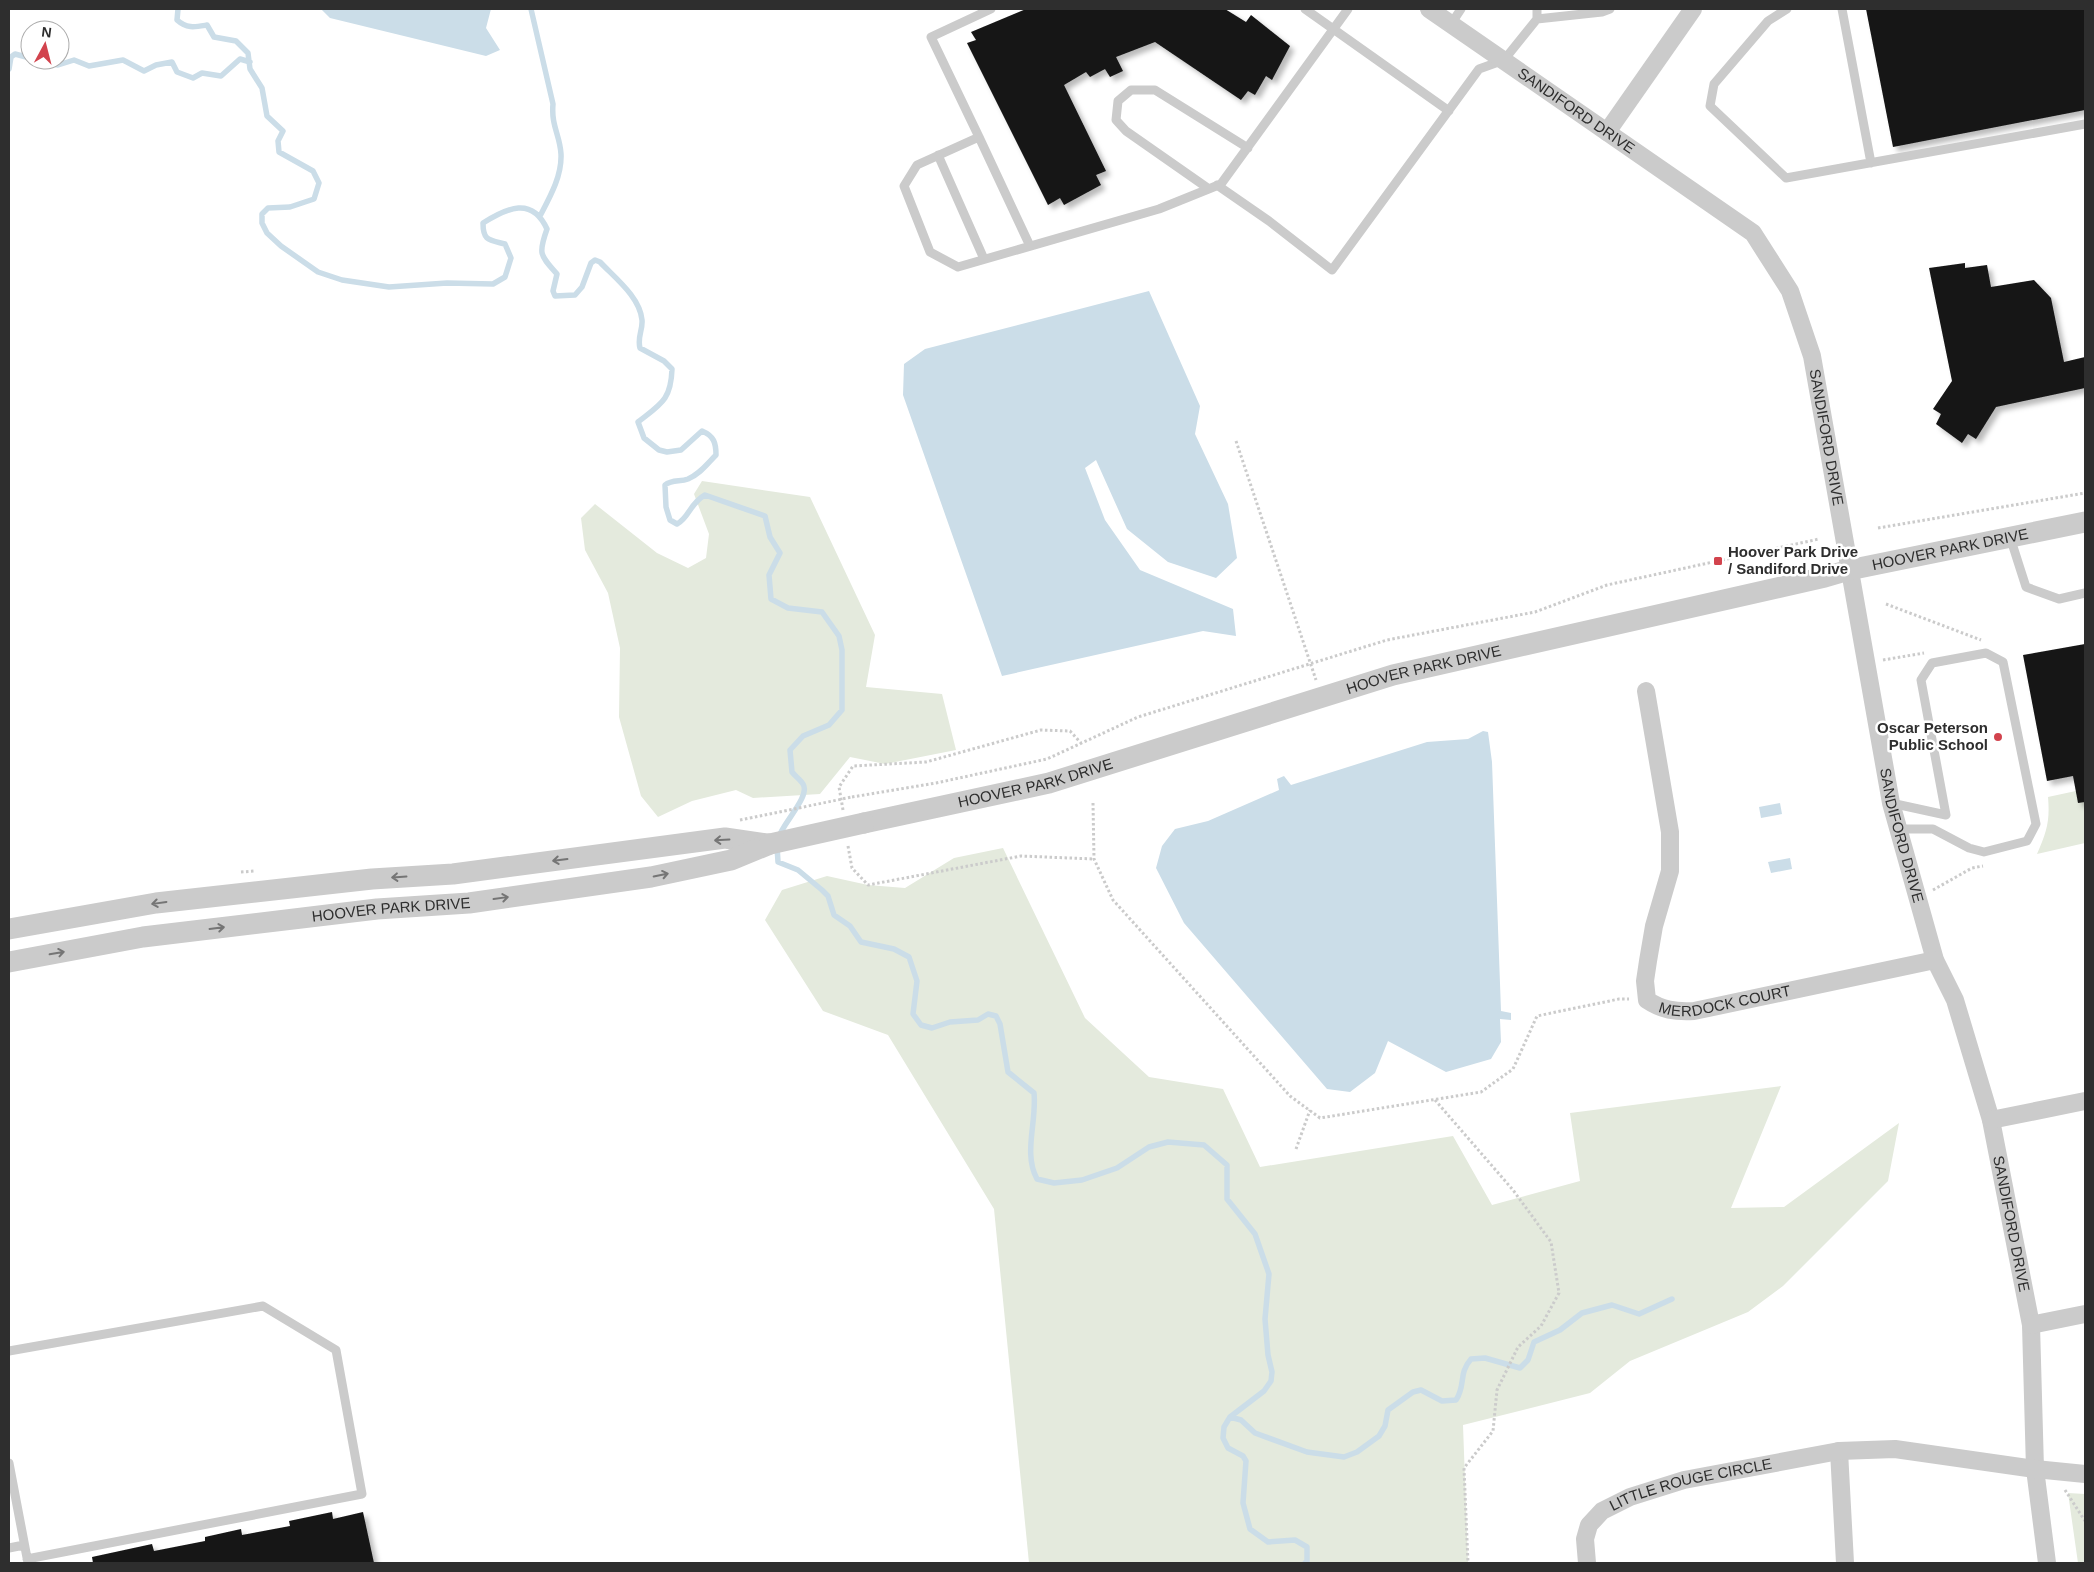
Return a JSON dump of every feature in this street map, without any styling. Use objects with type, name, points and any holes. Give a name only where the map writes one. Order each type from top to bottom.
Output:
[{"type":"street","name":"SANDIFORD DRIVE","points":[[1430,9],[1753,233],[1790,291],[1812,356],[1891,803],[1935,960],[1955,1000],[1991,1120],[2031,1325],[2043,1470],[2047,1563]]},
{"type":"street","points":[[1607,132],[1692,9]]},
{"type":"street","name":"HOOVER PARK DRIVE","points":[[9,962],[143,937],[377,909],[469,903],[651,877],[731,860],[770,844],[1048,783],[1393,675],[1656,617],[1825,578],[1849,570],[2085,522]]},
{"type":"street","name":"MERDOCK COURT","points":[[1646,691],[1670,832],[1670,871],[1654,926],[1645,981],[1647,1000],[1657,1007],[1674,1012],[1694,1011],[1935,960]]},
{"type":"street","name":"HOOVER PARK DRIVE","points":[[9,928],[165,902],[372,879],[453,874],[725,838],[770,844]]},
{"type":"street","points":[[1991,1120],[2085,1101]]},
{"type":"street","points":[[2031,1325],[2085,1314]]},
{"type":"street","name":"LITTLE ROUGE CIRCLE","points":[[1587,1563],[1586,1539],[1589,1525],[1602,1511],[1630,1497],[1684,1480],[1839,1451],[1895,1449],[2043,1470],[2085,1474]]},
{"type":"street","points":[[1839,1451],[1845,1563]]},
{"type":"lane","points":[[991,9],[931,37],[1030,246]]},
{"type":"lane","points":[[1305,9],[1449,111]]},
{"type":"lane","points":[[979,137],[916,165],[904,186],[930,252],[958,267],[1159,209],[1221,184],[1348,9]]},
{"type":"lane","points":[[1451,24],[1460,9]]},
{"type":"lane","points":[[1248,148],[1155,90],[1131,90],[1118,101],[1116,120],[1126,131],[1269,221],[1332,270],[1480,69],[1504,60],[1537,19],[1537,9]]},
{"type":"lane","points":[[1537,19],[1602,12],[1610,9]]},
{"type":"lane","points":[[1787,9],[1768,21],[1714,84],[1710,106],[1786,178],[2085,124]]},
{"type":"lane","points":[[1842,9],[1871,163]]},
{"type":"lane","points":[[938,155],[984,259]]},
{"type":"lane","points":[[2010,537],[2026,587],[2059,599],[2085,593]]},
{"type":"lane","points":[[1891,803],[1946,815],[1921,680],[1932,663],[1986,652],[2003,662],[2036,824],[2027,841],[1984,852],[1969,848],[1933,829],[1898,829]]},
{"type":"lane","points":[[9,1351],[263,1306],[336,1350],[362,1494],[27,1561],[9,1464]]},
{"type":"lane","points":[[9,1548],[24,1545]]},
{"type":"path","points":[[1236,441],[1322,698]]},
{"type":"path","points":[[1878,528],[2085,493]]},
{"type":"path","points":[[750,818],[852,797],[936,783],[1047,759],[1138,717],[1387,640],[1535,612],[1607,585],[1819,539]]},
{"type":"path","points":[[1886,604],[1985,642],[1976,643]]},
{"type":"path","points":[[1866,663],[1930,652]]},
{"type":"path","points":[[1093,803],[1094,859],[1113,900],[1290,1096],[1320,1118],[1481,1092],[1513,1068],[1537,1016],[1619,999],[1647,1000]]},
{"type":"path","points":[[1918,898],[1972,868],[1990,864]]},
{"type":"path","points":[[1435,1099],[1514,1190],[1551,1242],[1559,1293],[1541,1326],[1518,1347],[1498,1390],[1493,1431],[1464,1468],[1468,1563]]},
{"type":"path","points":[[1296,1149],[1310,1110]]},
{"type":"path","points":[[2043,1470],[2085,1520]]},
{"type":"shaded area","points":[[702,481],[810,497],[875,635],[866,687],[942,694],[956,750],[885,764],[850,757],[820,794],[753,798],[736,790],[692,801],[658,817],[641,796],[619,717],[620,648],[608,593],[585,550],[581,518],[595,504],[657,553],[688,568],[706,558],[709,534],[694,494]]},
{"type":"shaded area","points":[[2085,789],[2085,843],[2037,854],[2047,826],[2049,813],[2048,797]]},
{"type":"shaded area","points":[[1003,848],[1085,1018],[1149,1077],[1223,1089],[1260,1167],[1453,1136],[1492,1205],[1580,1181],[1570,1113],[1781,1086],[1731,1208],[1784,1207],[1899,1123],[1888,1181],[1783,1286],[1748,1312],[1630,1361],[1590,1393],[1463,1425],[1468,1563],[1029,1563],[994,1209],[888,1035],[823,1011],[765,920],[782,890],[827,876],[868,885],[905,888],[954,858]]},
{"type":"shaded area","points":[[2068,1493],[2085,1494],[2085,1563],[2078,1563]]},
{"type":"water","points":[[321,9],[491,9],[486,28],[500,50],[486,56],[330,18]]},
{"type":"water","points":[[1149,291],[1200,406],[1195,434],[1228,504],[1237,558],[1216,578],[1168,562],[1127,529],[1096,460],[1085,468],[1105,520],[1140,570],[1233,609],[1236,636],[1203,631],[1002,676],[903,395],[904,364],[925,349]]},
{"type":"water","points":[[1483,731],[1488,732],[1492,762],[1501,1011],[1511,1013],[1511,1020],[1500,1019],[1501,1042],[1491,1059],[1446,1072],[1388,1041],[1375,1073],[1350,1092],[1327,1089],[1184,923],[1156,868],[1162,846],[1175,829],[1208,821],[1279,790],[1277,779],[1284,776],[1291,785],[1427,742],[1468,739]]},
{"type":"water","points":[[1780,803],[1782,814],[1761,818],[1759,807]]},
{"type":"water","points":[[1790,858],[1792,869],[1771,873],[1768,862]]},
{"type":"building","points":[[1026,9],[1225,9],[1246,22],[1251,15],[1290,46],[1272,80],[1266,76],[1255,95],[1248,91],[1241,100],[1155,42],[1116,57],[1123,71],[1110,77],[1105,69],[1090,77],[1086,72],[1064,85],[1106,171],[1096,175],[1101,185],[1064,205],[1060,198],[1048,205],[967,43],[976,40],[971,32]]},
{"type":"building","points":[[1866,9],[2085,9],[2085,110],[1893,147]]},
{"type":"building","points":[[1965,263],[1965,268],[1987,265],[1991,287],[2034,280],[2051,298],[2064,362],[2085,357],[2085,388],[1996,407],[1976,439],[1968,434],[1962,443],[1936,424],[1941,414],[1933,409],[1952,381],[1929,268]]},
{"type":"building","points":[[2085,644],[2085,802],[2078,803],[2073,776],[2047,781],[2023,655]]},
{"type":"building","points":[[332,1512],[333,1519],[363,1512],[374,1563],[93,1563],[92,1557],[152,1544],[154,1551],[205,1541],[205,1537],[241,1529],[242,1535],[290,1526],[289,1521]]},
{"type":"waterway","points":[[178,9],[177,20],[184,25],[191,27],[207,25],[214,37],[236,41],[248,53],[250,69],[262,88],[267,116],[283,131],[278,141],[279,152],[313,171],[319,183],[314,199],[290,207],[268,208],[262,214],[262,223],[267,233],[281,246],[318,272],[342,280],[389,287],[447,283],[493,284],[505,277],[511,258],[505,244],[488,239],[484,233],[483,223],[501,213],[518,208],[534,212],[547,229],[542,244],[542,254],[557,274],[553,291],[555,296],[575,295],[582,287],[591,263],[595,260],[600,262],[632,296],[637,303],[642,320],[639,340],[640,348],[664,361],[672,369],[670,388],[667,395],[659,405],[638,422],[644,438],[659,450],[667,452],[681,450],[702,431],[714,440],[716,447],[716,455],[696,474],[688,479],[670,482],[665,485],[666,507],[670,520],[677,524],[696,502],[705,495],[765,516],[770,537],[780,553],[769,575],[771,599],[788,608],[822,612],[839,636],[842,650],[842,710],[829,725],[803,736],[790,750],[792,772],[802,782],[804,789],[800,803],[779,837]]},
{"type":"waterway","points":[[531,9],[553,104],[553,118],[561,154],[560,170],[540,216]]},
{"type":"waterway","points":[[9,69],[11,57],[15,54],[20,55]]},
{"type":"waterway","points":[[70,61],[74,60],[89,66],[123,60],[144,71],[156,65],[172,62],[177,72],[193,78],[202,73],[221,76],[240,59],[250,62]]},
{"type":"waterway","points":[[777,846],[778,862],[798,870],[822,890],[828,896],[834,915],[850,926],[861,942],[894,949],[909,957],[917,981],[913,1014],[921,1025],[932,1028],[950,1022],[978,1020],[988,1014],[996,1016],[1000,1024],[1008,1072],[1034,1093],[1031,1159],[1037,1179],[1054,1183],[1082,1180],[1117,1168],[1149,1147],[1168,1142],[1204,1145],[1227,1165],[1227,1199],[1255,1234],[1269,1274],[1265,1319],[1268,1355],[1272,1372],[1271,1381],[1264,1391],[1230,1417],[1224,1427],[1223,1438],[1228,1448],[1243,1456],[1246,1461],[1243,1503],[1250,1529],[1268,1542],[1295,1540],[1307,1547],[1307,1561],[1305,1563]]},
{"type":"waterway","points":[[1230,1417],[1241,1420],[1255,1433],[1307,1452],[1344,1457],[1357,1452],[1379,1436],[1385,1426],[1388,1410],[1413,1392],[1421,1390],[1442,1401],[1456,1400],[1461,1389],[1467,1364],[1471,1359],[1485,1358],[1520,1368],[1528,1360],[1534,1342],[1560,1330],[1582,1313],[1612,1305],[1639,1314],[1672,1299]]},
{"type":"place","name":"Hoover Park Drive / Sandiford Drive","points":[[1718,561]]},
{"type":"place","name":"Oscar Peterson Public School","points":[[1998,737]]}]
